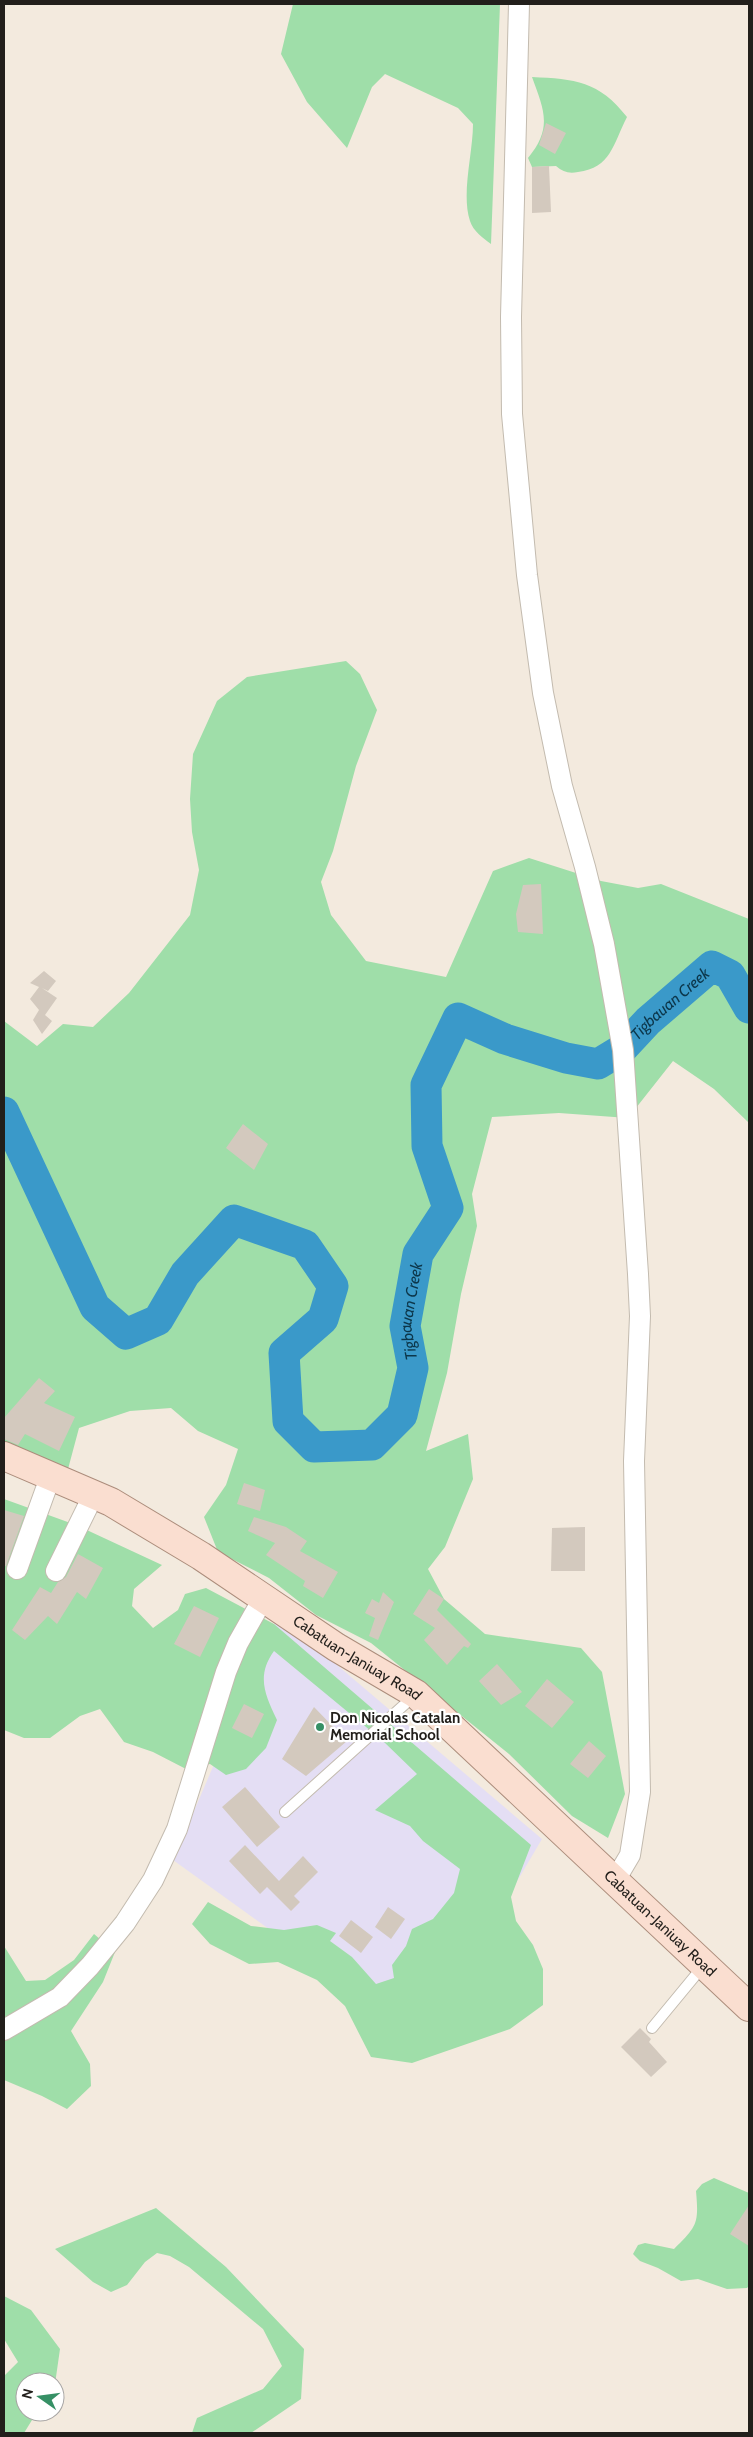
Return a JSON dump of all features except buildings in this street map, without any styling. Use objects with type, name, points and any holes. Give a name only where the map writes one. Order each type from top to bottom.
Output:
[{"type":"main road","name":"Cabatuan-Janiuay Road","points":[[4,1456],[111,1502],[201,1556],[336,1647],[416,1694],[512,1782],[614,1882],[749,2007]]},
{"type":"street","points":[[519,4],[511,308],[512,395],[527,575],[543,693],[562,786],[585,866],[604,944],[623,1050],[640,1316],[634,1461],[640,1792],[630,1855],[614,1882]]},
{"type":"street","points":[[17,1569],[51,1475]]},
{"type":"street","points":[[56,1571],[94,1494]]},
{"type":"street","points":[[4,2030],[60,1997],[90,1966],[125,1923],[153,1880],[177,1829],[226,1672],[238,1643],[264,1597]]},
{"type":"lane","points":[[285,1812],[416,1694]]},
{"type":"lane","points":[[652,2028],[704,1966]]},
{"type":"shaded area","name":"Don Nicolas Catalan Memorial School","points":[[278,1615],[542,1839],[476,1951],[366,1999],[173,1860]]},
{"type":"green space","points":[[293,4],[500,4],[491,244],[473,228],[468,210],[467,186],[473,124],[458,108],[385,74],[372,87],[347,148],[307,102],[281,54]]},
{"type":"green space","points":[[532,77],[561,79],[585,84],[606,96],[627,117],[610,153],[598,166],[589,170],[572,173],[556,166],[532,167],[528,158],[541,137],[544,119],[543,109]]},
{"type":"green space","points":[[346,661],[360,674],[377,710],[356,766],[333,851],[321,882],[331,915],[366,961],[446,977],[493,871],[529,858],[601,881],[638,888],[661,884],[749,919],[749,1123],[714,1089],[673,1061],[628,1118],[559,1113],[492,1117],[472,1194],[477,1226],[461,1294],[447,1373],[426,1451],[468,1434],[473,1479],[445,1547],[428,1569],[444,1599],[485,1634],[581,1648],[602,1672],[625,1794],[608,1838],[572,1816],[509,1754],[371,1643],[316,1615],[269,1578],[218,1552],[204,1517],[226,1485],[238,1449],[198,1431],[171,1408],[130,1411],[79,1428],[64,1484],[4,1456],[4,1021],[37,1046],[63,1024],[93,1027],[129,993],[190,915],[199,870],[192,832],[190,799],[193,754],[217,701],[247,677]]},
{"type":"green space","points":[[4,1499],[76,1525],[162,1565],[134,1589],[132,1606],[153,1628],[178,1610],[185,1594],[206,1588],[274,1624],[531,1845],[511,1897],[516,1921],[533,1945],[543,1969],[543,2005],[510,2029],[412,2063],[371,2057],[345,2006],[317,1980],[278,1962],[249,1964],[210,1944],[192,1924],[208,1902],[251,1926],[284,1930],[317,1925],[336,1933],[330,1941],[352,1957],[376,1984],[394,1978],[392,1965],[406,1946],[412,1929],[433,1919],[454,1893],[460,1869],[423,1841],[410,1826],[375,1810],[417,1774],[383,1741],[274,1651],[265,1669],[264,1686],[277,1720],[266,1748],[246,1769],[226,1775],[210,1764],[186,1769],[153,1752],[124,1742],[100,1709],[80,1716],[50,1738],[24,1738],[4,1730]]},
{"type":"green space","points":[[94,1934],[115,1952],[103,1982],[71,2031],[90,2064],[91,2086],[67,2109],[4,2080],[4,1946],[26,1981],[45,1980],[74,1960]]},
{"type":"green space","points":[[714,2178],[749,2193],[749,2286],[747,2288],[727,2289],[698,2279],[681,2281],[658,2268],[640,2261],[633,2254],[638,2245],[645,2243],[674,2249],[688,2235],[695,2224],[697,2211],[696,2191],[702,2184]]},
{"type":"green space","points":[[156,2208],[226,2267],[304,2349],[301,2399],[251,2433],[192,2433],[197,2418],[263,2389],[282,2366],[263,2329],[189,2267],[170,2256],[157,2253],[145,2262],[127,2285],[111,2292],[93,2282],[55,2249]]},
{"type":"green space","points":[[4,2296],[31,2310],[60,2349],[57,2372],[15,2372],[15,2422],[31,2422],[24,2433],[4,2433],[4,2376],[18,2362],[4,2339]]},
{"type":"waterway","name":"Tigbauan Creek","points":[[4,1112],[95,1307],[126,1334],[158,1320],[185,1274],[234,1220],[305,1245],[333,1286],[323,1319],[284,1353],[288,1421],[314,1447],[372,1445],[402,1415],[413,1368],[405,1326],[418,1254],[448,1208],[427,1146],[426,1085],[458,1018],[505,1039],[566,1058],[598,1064],[621,1050],[648,1021],[712,966],[730,975],[749,1008]]},
{"type":"place","name":"Don Nicolas Catalan Memorial School","points":[[320,1727]]}]
